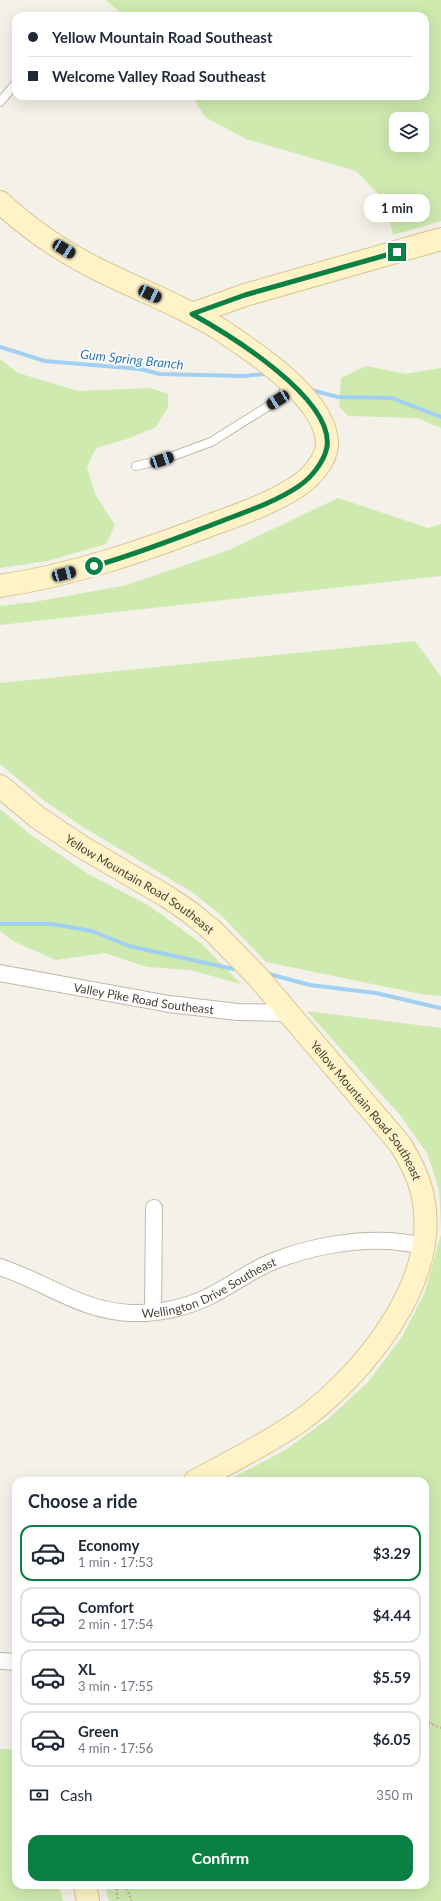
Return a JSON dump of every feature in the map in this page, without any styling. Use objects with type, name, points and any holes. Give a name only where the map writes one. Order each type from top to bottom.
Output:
[{"type":"street","points":[[0,202],[29,226],[88,264],[192,314],[222,331],[255,353],[287,381],[317,412],[325,433],[327,447],[313,474],[299,486],[249,511],[109,562],[64,574],[0,586]]},
{"type":"street","points":[[192,314],[245,295],[441,239]]},
{"type":"street","name":"Yellow Mountain Road Southeast","points":[[0,786],[37,817],[82,847],[166,896],[191,913],[220,938],[288,1012],[390,1132],[411,1162],[419,1180],[424,1203],[425,1224],[423,1245],[416,1273],[407,1296],[378,1343],[354,1372],[331,1396],[300,1420],[273,1438],[201,1477]]},
{"type":"street","name":"Valley Pike Road Southeast","points":[[0,973],[169,1004],[238,1012],[288,1012]]},
{"type":"street","points":[[152,1312],[154,1208]]},
{"type":"street","name":"Wellington Drive Southeast","points":[[0,1267],[34,1280],[68,1298],[92,1307],[114,1312],[152,1312],[186,1306],[211,1296],[250,1272],[294,1254],[327,1246],[358,1242],[389,1241],[423,1245]]},
{"type":"street","points":[[0,1661],[12,1662]]},
{"type":"street","points":[[86,1889],[88,1901]]},
{"type":"lane","points":[[0,102],[12,88]]},
{"type":"lane","points":[[136,466],[162,460],[211,442],[278,400],[283,394],[287,381]]},
{"type":"path","points":[[429,1723],[441,1728]]},
{"type":"path","points":[[116,1889],[118,1901]]},
{"type":"path","points":[[127,1889],[132,1901]]},
{"type":"green space","points":[[106,0],[441,0],[441,221],[393,235],[385,201],[356,171],[246,139],[205,117],[194,100],[429,100],[429,12],[120,12]]},
{"type":"green space","points":[[0,359],[18,373],[78,391],[150,388],[168,394],[168,407],[156,427],[127,439],[96,448],[87,467],[95,494],[115,525],[106,544],[47,561],[0,568]]},
{"type":"green space","points":[[366,366],[406,374],[441,368],[441,428],[417,418],[348,416],[339,406],[341,378]]},
{"type":"green space","points":[[338,498],[428,528],[441,524],[441,576],[0,625],[0,606],[34,602],[127,585],[229,550]]},
{"type":"green space","points":[[415,641],[441,677],[441,996],[421,994],[266,962],[221,915],[192,892],[83,827],[42,799],[0,764],[0,683]]},
{"type":"green space","points":[[0,809],[31,835],[88,874],[148,905],[202,944],[241,984],[190,970],[147,967],[105,953],[56,960],[13,941],[0,931]]},
{"type":"green space","points":[[307,1011],[441,1028],[441,1229],[439,1190],[428,1155],[400,1115]]},
{"type":"green space","points":[[441,1234],[441,1901],[109,1901],[106,1889],[429,1889],[429,1477],[234,1477],[284,1451],[329,1418],[368,1382],[402,1337],[425,1292]]},
{"type":"green space","points":[[0,1749],[12,1749],[12,1889],[60,1889],[63,1901],[0,1901]]},
{"type":"waterway","name":"Gum Spring Branch","points":[[0,347],[45,361],[140,369],[160,374],[243,376],[265,374]]},
{"type":"waterway","name":"Gum Spring Branch","points":[[311,390],[338,397],[392,398],[441,417]]},
{"type":"waterway","points":[[0,924],[52,924],[92,931],[129,946],[233,969]]},
{"type":"waterway","points":[[269,974],[310,985],[376,993],[440,1008]]},
{"type":"route","points":[[94,566],[109,562],[249,511],[299,486],[313,474],[327,447],[325,433],[317,412],[299,392],[255,353],[222,331],[192,314],[245,295],[397,252]]}]
